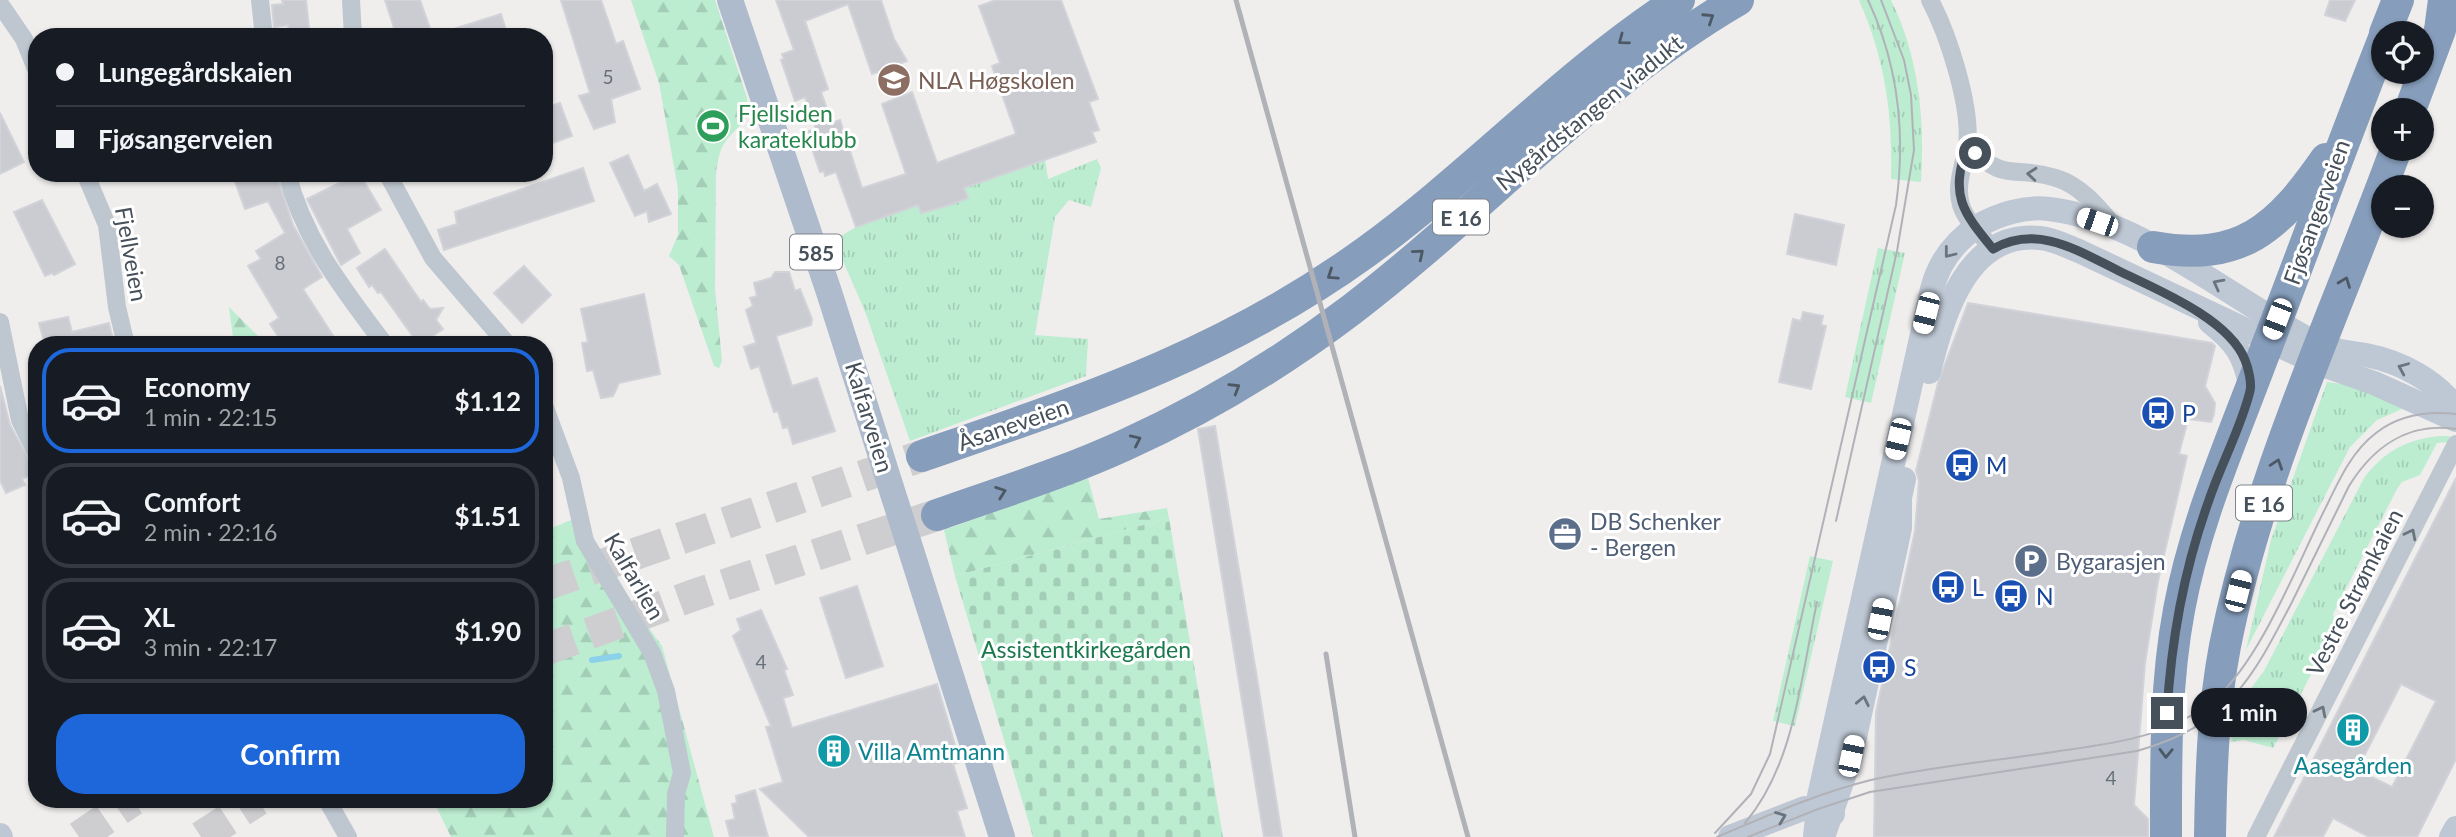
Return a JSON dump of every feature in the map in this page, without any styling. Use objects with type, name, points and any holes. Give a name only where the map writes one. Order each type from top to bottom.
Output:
[{"type":"highway","name":"Nygårdstangen viadukt","points":[[1105,393],[1245,328],[1366,252],[1435,198],[1590,65],[1679,0]]},
{"type":"highway","name":"Nygårdstangen viadukt","points":[[937,516],[1095,458],[1200,408],[1307,341],[1387,281],[1606,93],[1689,31],[1738,0]]},
{"type":"highway","name":"Fjøsangerveien","points":[[2390,21],[2398,0]]},
{"type":"highway","points":[[2415,98],[2447,14]]},
{"type":"highway","name":"Fjøsangerveien","points":[[2166,837],[2168,698],[2179,613],[2208,503],[2327,192],[2345,132],[2371,68]]},
{"type":"highway","name":"E 16","points":[[2152,247],[2185,253],[2206,253],[2242,241],[2261,230],[2301,197],[2345,132]]},
{"type":"highway","name":"E 16","points":[[2210,837],[2215,724],[2228,634],[2261,513],[2317,353],[2391,161]]},
{"type":"highway","name":"Åsaneveien","points":[[922,456],[1105,393]]},
{"type":"main road","name":"Kalfarveien","points":[[730,0],[837,315],[1002,837]]},
{"type":"main road","points":[[1823,837],[1825,811],[1932,289],[1948,254],[1976,228],[2008,213],[2041,208],[2070,213],[2117,229],[2152,247],[2273,330],[2374,383],[2456,420]]},
{"type":"main road","points":[[1815,837],[1857,730],[1900,528],[1900,498],[1934,352],[1950,302],[1959,284],[1993,249],[2015,239],[2043,238],[2081,252],[2187,305],[2273,330]]},
{"type":"main road","points":[[2187,305],[2238,347],[2245,360],[2251,388]]},
{"type":"main road","points":[[2317,353],[2378,358],[2431,383],[2456,408]]},
{"type":"main road","points":[[1730,837],[1796,811],[1825,811]]},
{"type":"main road","points":[[2451,837],[2456,828]]},
{"type":"street","points":[[260,0],[263,28]]},
{"type":"street","points":[[351,0],[353,28]]},
{"type":"street","points":[[1930,0],[1947,36],[1956,71],[1967,146],[1962,160],[1959,193],[1961,206],[1993,249]]},
{"type":"street","points":[[0,4],[28,50]]},
{"type":"street","points":[[1967,146],[1987,165],[2002,172],[2041,175],[2068,183],[2092,202],[2117,229]]},
{"type":"street","name":"Fjellveien","points":[[89,182],[107,225],[119,323],[123,336]]},
{"type":"street","points":[[290,182],[306,229],[320,254],[379,336]]},
{"type":"street","points":[[392,182],[433,258],[500,336]]},
{"type":"street","points":[[0,322],[20,420],[28,436]]},
{"type":"street","points":[[2431,383],[2456,387]]},
{"type":"street","name":"Kalfarlien","points":[[553,429],[571,478],[585,541],[652,653],[663,681],[682,773],[676,794],[675,837]]},
{"type":"street","name":"Vestre Strømkaien","points":[[2256,837],[2456,444]]},
{"type":"street","points":[[332,808],[348,837]]},
{"type":"green space","points":[[631,0],[715,0],[747,98],[749,115],[726,140],[720,153],[716,175],[715,288],[722,361],[719,368],[714,366],[679,265],[669,256],[678,235],[678,189],[659,83]]},
{"type":"green space","points":[[1859,0],[1891,0],[1908,44],[1921,112],[1921,182],[1891,179],[1886,88],[1875,44]]},
{"type":"green space","points":[[1045,159],[1048,179],[1097,159],[1101,168],[1091,207],[1069,200],[1055,217],[1035,335],[1088,339],[1086,376],[910,441],[866,314],[834,240],[856,227],[918,205],[921,212],[968,198],[964,188]]},
{"type":"green space","points":[[1878,248],[1905,253],[1871,403],[1845,397]]},
{"type":"green space","points":[[229,307],[258,336],[233,336]]},
{"type":"green space","points":[[2327,382],[2352,385],[2404,408],[2377,420],[2350,447],[2246,650],[2271,540]]},
{"type":"green space","points":[[2450,436],[2448,442],[2437,443],[2420,475],[2402,482],[2397,489],[2333,614],[2338,635],[2330,649],[2322,653],[2273,748],[2244,740],[2231,742],[2235,709],[2264,671],[2364,478],[2397,448],[2416,440]]},
{"type":"green space","points":[[1088,478],[1099,519],[1167,508],[1169,518],[955,576],[944,530]]},
{"type":"green space","name":"Assistentkirkegården","points":[[1169,518],[1223,837],[1033,837],[955,576]]},
{"type":"green space","points":[[571,520],[662,646],[714,837],[451,837],[437,808],[553,808],[553,527]]},
{"type":"green space","points":[[1810,556],[1833,561],[1795,726],[1773,721]]},
{"type":"building","points":[[282,0],[306,0],[309,28],[288,28],[288,25],[274,27],[272,5],[283,4]]},
{"type":"building","points":[[385,0],[420,0],[430,28],[394,28]]},
{"type":"building","points":[[561,0],[601,0],[616,44],[623,41],[640,89],[611,99],[615,122],[594,129],[579,96],[590,93]]},
{"type":"building","points":[[776,0],[881,0],[894,39],[907,61],[872,74],[848,4],[805,21],[828,89],[821,92],[832,123],[840,120],[862,188],[906,174],[882,104],[912,92],[937,163],[1016,134],[992,66],[1000,63],[979,6],[996,0],[1061,0],[1098,99],[1089,102],[1099,130],[1092,132],[1096,142],[964,188],[968,198],[950,205],[921,213],[918,205],[856,227],[836,172],[825,176],[824,171],[820,172],[806,132],[816,129],[805,97],[795,101],[781,60],[784,59],[782,54],[794,50]]},
{"type":"building","points":[[2330,0],[2355,0],[2345,21],[2325,15]]},
{"type":"building","points":[[501,14],[505,28],[457,28]]},
{"type":"building","points":[[560,103],[572,136],[553,143],[553,105]]},
{"type":"building","points":[[0,113],[24,162],[0,174]]},
{"type":"building","points":[[628,155],[644,191],[657,184],[671,214],[649,222],[647,211],[635,216],[610,163]]},
{"type":"building","points":[[583,168],[594,201],[444,250],[438,230],[457,224],[455,212],[542,182],[553,182],[553,178]]},
{"type":"building","points":[[235,182],[279,182],[293,225],[322,277],[303,289],[333,336],[278,336],[270,324],[279,318],[248,266],[261,259],[256,251],[285,233],[268,201],[245,209]]},
{"type":"building","points":[[341,182],[364,182],[381,210],[347,229],[360,253],[341,265],[307,199]]},
{"type":"building","points":[[42,200],[75,264],[54,275],[52,273],[45,276],[14,212]]},
{"type":"building","points":[[1795,214],[1844,225],[1836,265],[1787,254]]},
{"type":"building","points":[[385,249],[421,302],[423,300],[430,309],[443,308],[436,320],[443,329],[432,336],[413,336],[381,292],[378,293],[372,285],[369,287],[357,268]]},
{"type":"building","points":[[524,266],[551,295],[522,323],[494,293]]},
{"type":"building","points":[[775,272],[789,272],[795,291],[800,289],[812,319],[811,325],[776,336],[792,386],[817,378],[835,431],[793,444],[788,427],[783,428],[778,411],[774,412],[759,366],[751,369],[744,347],[756,343],[746,310],[753,306],[750,298],[757,296],[754,283],[771,278]]},
{"type":"building","points":[[644,294],[660,374],[619,383],[613,396],[601,398],[593,370],[587,371],[582,343],[588,342],[581,309]]},
{"type":"building","name":"Bygarasjen","points":[[1968,303],[2212,343],[2215,346],[2205,386],[2215,403],[2214,414],[2211,422],[2188,419],[2179,454],[2187,456],[2158,581],[2145,663],[2134,805],[2148,819],[2148,837],[1874,837],[1876,712],[1915,531],[1919,481],[1916,471],[1938,383]]},
{"type":"building","points":[[1803,312],[1823,316],[1821,325],[1826,326],[1811,389],[1779,382],[1793,319],[1801,321]]},
{"type":"building","points":[[68,317],[72,332],[109,323],[112,336],[43,336],[39,323]]},
{"type":"building","points":[[0,386],[10,425],[28,458],[28,476],[22,479],[25,485],[6,493],[0,480]]},
{"type":"building","points":[[1215,426],[1282,837],[1264,837],[1198,429]]},
{"type":"building","name":"Aasegården","points":[[2456,478],[2456,759],[2417,837],[2369,837],[2333,818],[2323,837],[2274,837]],"holes":[[[2401,684],[2436,701],[2392,787],[2357,770]]]},
{"type":"building","points":[[857,586],[883,666],[846,678],[820,598]]},
{"type":"building","points":[[761,610],[787,669],[784,670],[793,695],[783,698],[792,728],[937,684],[960,762],[953,764],[967,808],[957,811],[965,837],[809,837],[760,789],[783,782],[766,727],[771,726],[733,636],[741,630],[737,619]]},
{"type":"building","points":[[755,790],[768,837],[730,837],[726,821],[735,819],[732,804],[737,803],[736,796]]},
{"type":"waterway","points":[[592,660],[619,656]]},
{"type":"tunnel","points":[[553,582],[922,456]]},
{"type":"tunnel","points":[[553,647],[694,595],[937,515]]},
{"type":"tunnel","points":[[79,837],[121,808]]},
{"type":"tunnel","points":[[201,837],[246,808]]},
{"type":"tram line","points":[[1715,833],[1751,794],[1770,754],[1896,205],[1900,152],[1897,100],[1887,50],[1868,0]]},
{"type":"tram line","points":[[1836,521],[1897,251],[1914,150],[1911,95],[1904,60],[1881,0]]},
{"type":"tram line","points":[[1717,837],[1812,798],[1871,780],[2122,741],[2180,722],[2216,698],[2249,659],[2278,608],[2341,476],[2367,440],[2404,418],[2435,413],[2456,414]]},
{"type":"tram line","points":[[1748,837],[1870,792],[2137,751],[2194,728],[2215,713],[2249,677],[2292,602],[2349,486],[2369,460],[2393,440],[2407,434],[2422,429],[2456,429]]},
{"type":"tram line","points":[[1745,823],[1762,800],[1786,747],[1817,602]]},
{"type":"railway","points":[[1236,0],[1468,837]]},
{"type":"railway","points":[[1326,654],[1355,837]]},
{"type":"place","name":"NLA Høgskolen","points":[[894,80]]},
{"type":"place","name":"Fjellsiden karateklubb","points":[[713,126]]},
{"type":"place","name":"P","points":[[2158,413]]},
{"type":"place","name":"M","points":[[1962,465]]},
{"type":"place","name":"DB Schenker - Bergen","points":[[1565,534]]},
{"type":"place","name":"Bygarasjen","points":[[2031,561]]},
{"type":"place","name":"L","points":[[1948,587]]},
{"type":"place","name":"N","points":[[2011,596]]},
{"type":"place","name":"S","points":[[1879,667]]},
{"type":"place","name":"Aasegården","points":[[2353,730]]},
{"type":"place","name":"Villa Amtmann","points":[[834,751]]},
{"type":"route","points":[[1975,153],[1967,146],[1962,160],[1959,193],[1961,206],[1993,249],[2004,242],[2029,237],[2043,238],[2081,252],[2187,305],[2238,347],[2245,360],[2251,388],[2195,541],[2179,613],[2167,713]]}]
